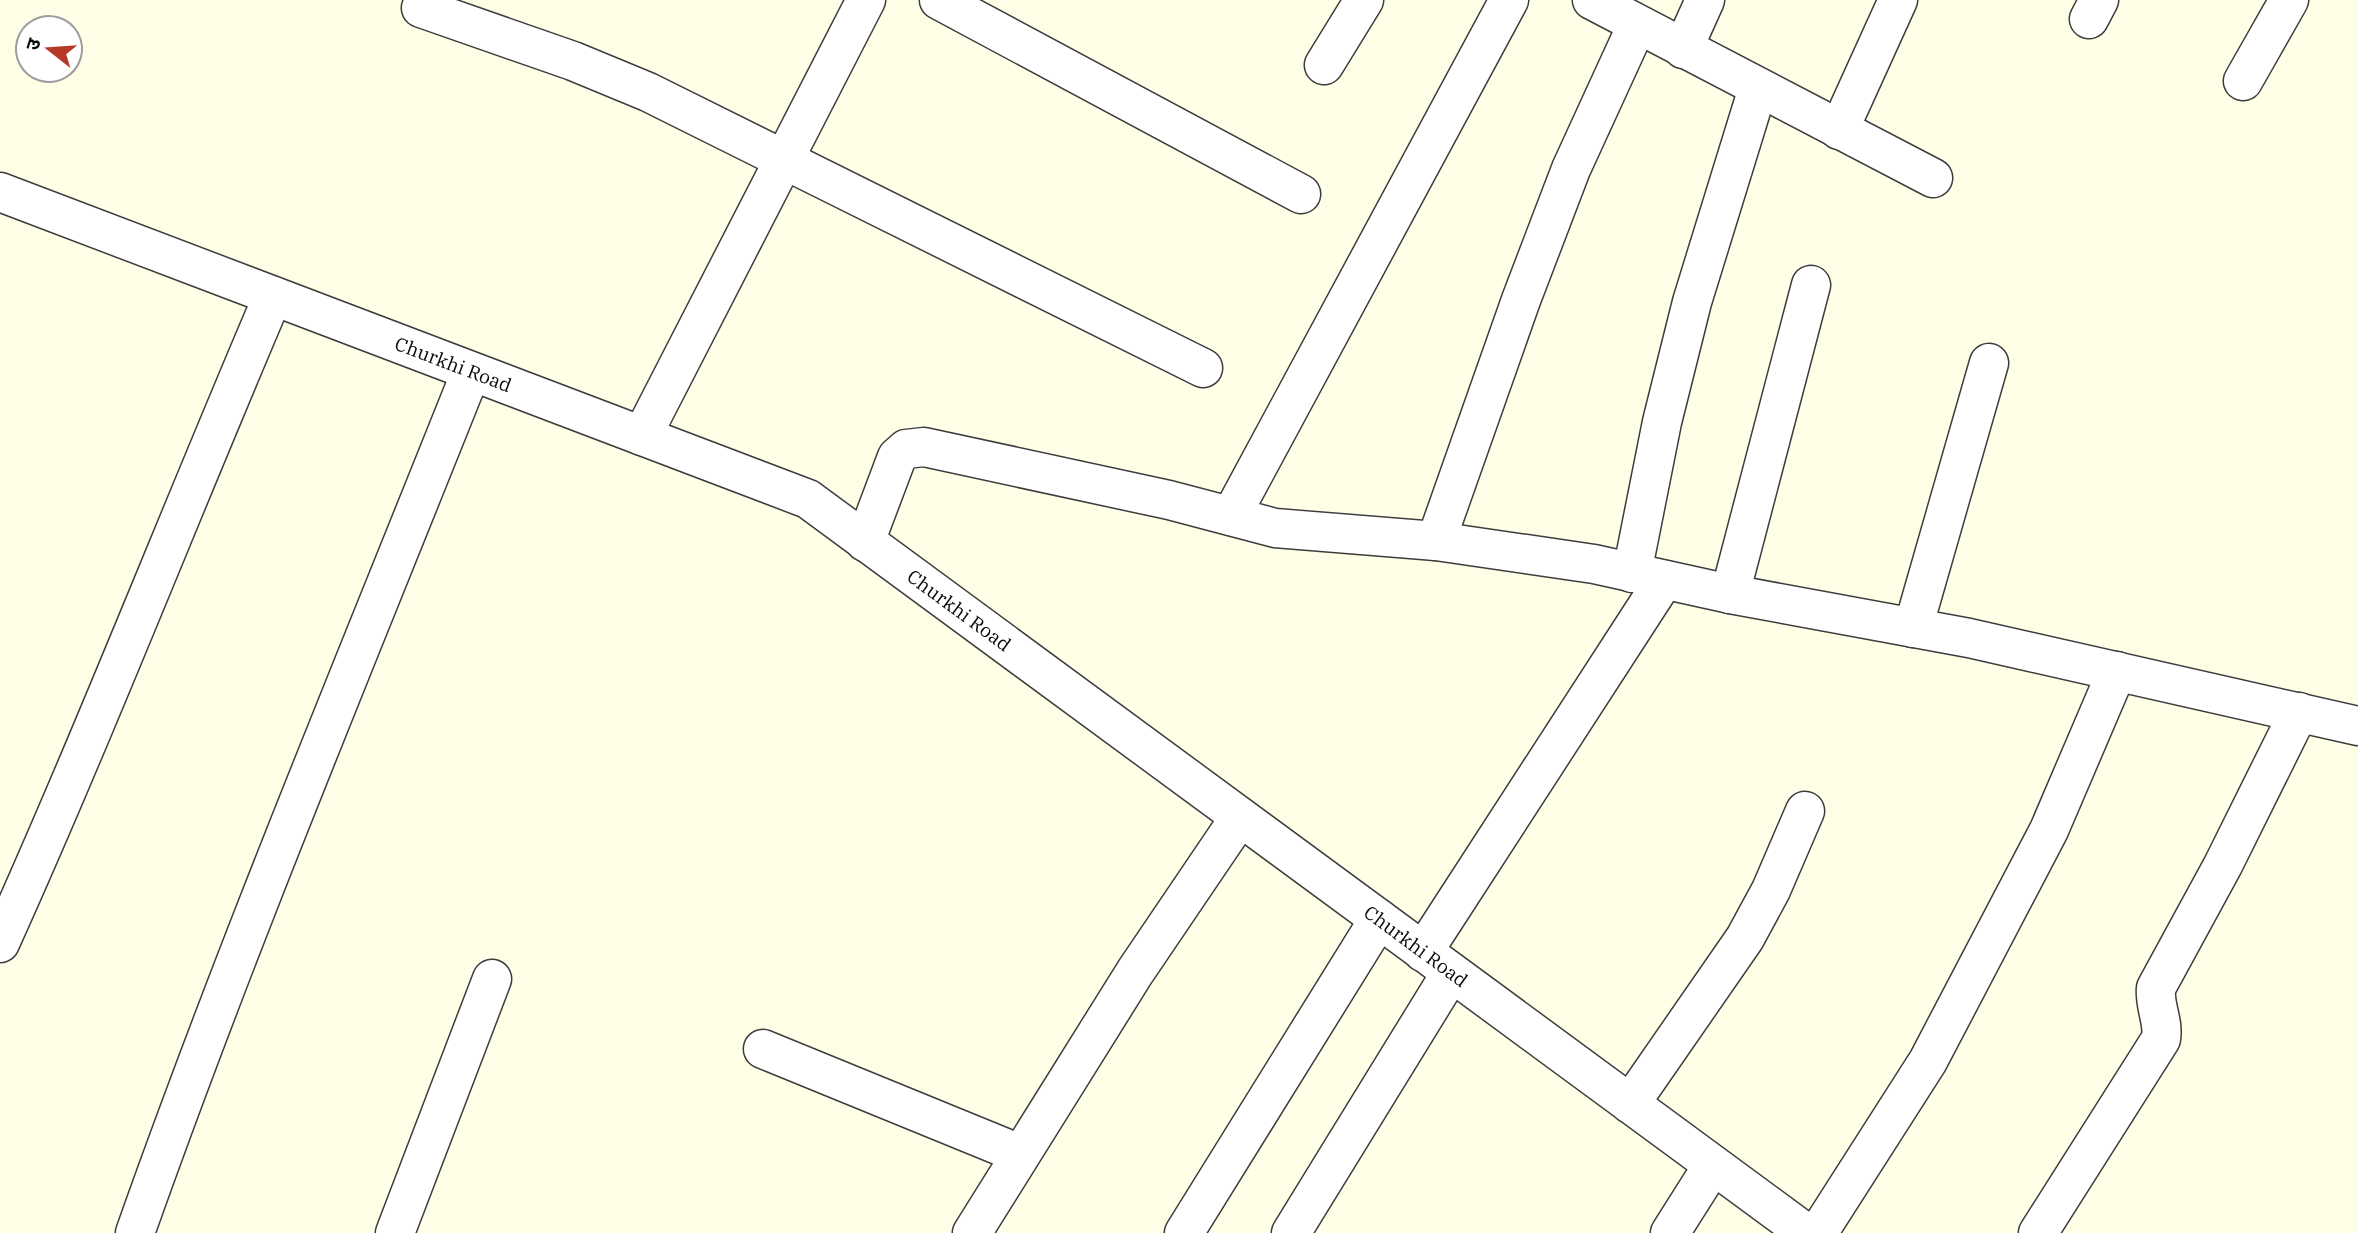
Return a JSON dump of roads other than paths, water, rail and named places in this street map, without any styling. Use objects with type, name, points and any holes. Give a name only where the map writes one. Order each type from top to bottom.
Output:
[{"type":"street","points":[[642,436],[866,0]]},
{"type":"street","points":[[939,0],[1301,194]]},
{"type":"street","points":[[1324,65],[1364,0]]},
{"type":"street","points":[[1231,516],[1509,0]]},
{"type":"street","points":[[1592,0],[1933,178]]},
{"type":"street","points":[[1683,49],[1705,0]]},
{"type":"street","points":[[1839,130],[1898,0]]},
{"type":"street","points":[[2243,81],[2289,0]]},
{"type":"street","points":[[421,8],[573,61],[648,92],[1203,368]]},
{"type":"street","points":[[1436,541],[1566,181],[1637,25]]},
{"type":"street","points":[[1291,1233],[1648,576],[1662,422],[1692,302],[1758,88]]},
{"type":"street","name":"Churkhi Road","points":[[1,196],[274,296],[808,499],[1806,1233]]},
{"type":"street","points":[[1730,594],[1811,285]]},
{"type":"street","points":[[0,943],[78,769],[205,455],[274,296]]},
{"type":"street","points":[[1913,628],[1989,363]]},
{"type":"street","points":[[135,1233],[176,1117],[471,372]]},
{"type":"street","points":[[865,542],[897,457],[906,449],[924,447],[1275,528],[1333,535],[1436,541],[1648,576],[2117,671],[2358,726]]},
{"type":"street","points":[[1818,1233],[1928,1061],[2049,830],[2117,671]]},
{"type":"street","points":[[2038,1233],[2161,1039],[2163,1027],[2155,1000],[2156,988],[2223,864],[2299,712]]},
{"type":"street","points":[[1630,1104],[1745,938],[1770,890],[1805,811]]},
{"type":"street","points":[[972,1233],[1135,972],[1240,817]]},
{"type":"street","points":[[1184,1233],[1379,919]]},
{"type":"street","points":[[405,1230],[492,979]]},
{"type":"street","points":[[763,1049],[1020,1154]]},
{"type":"street","points":[[1670,1233],[1713,1165]]}]
